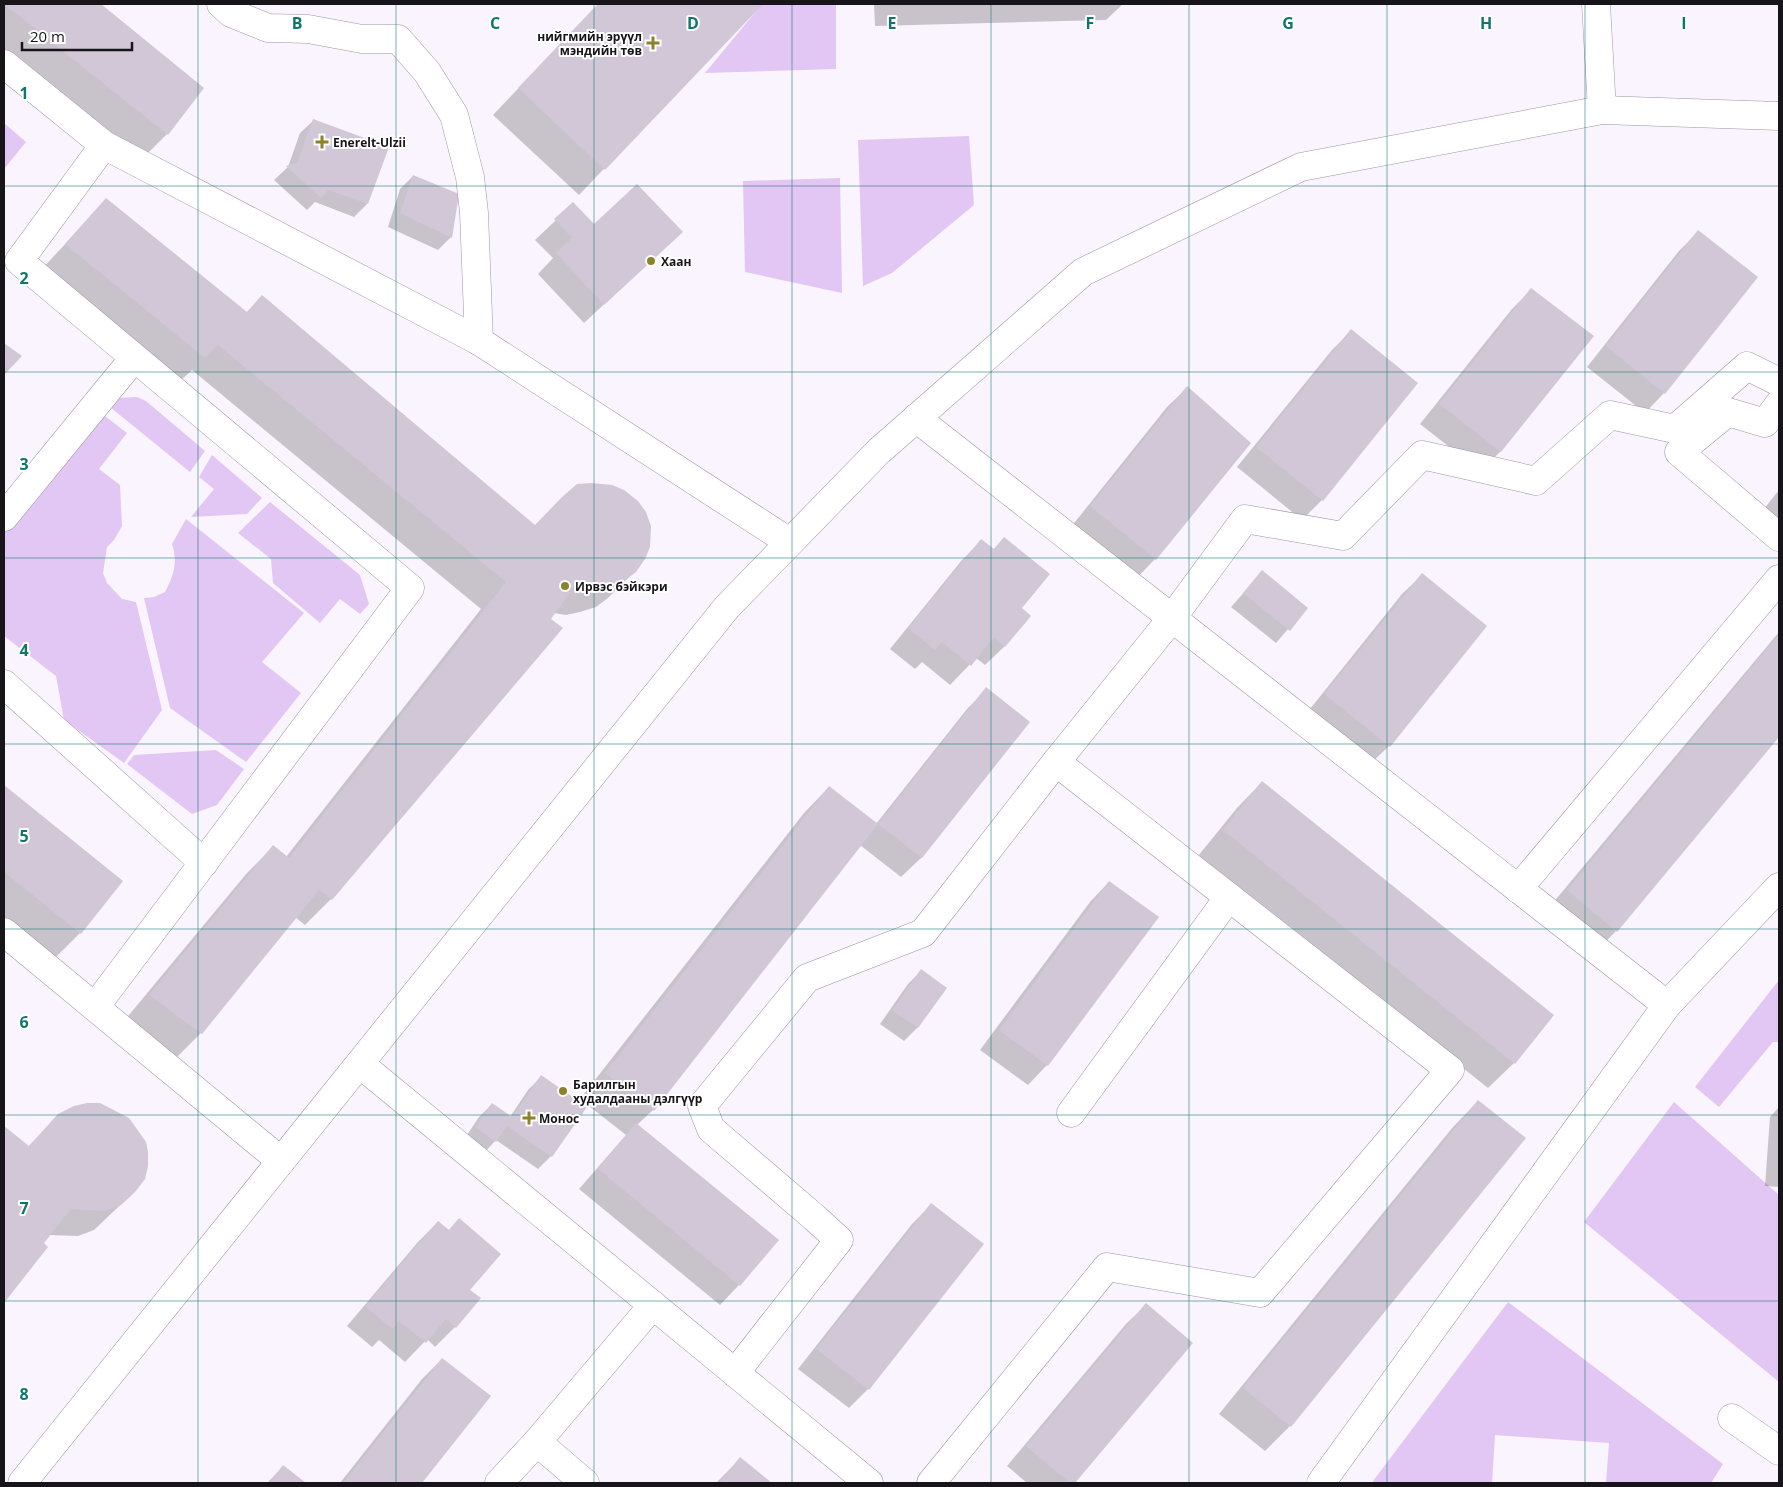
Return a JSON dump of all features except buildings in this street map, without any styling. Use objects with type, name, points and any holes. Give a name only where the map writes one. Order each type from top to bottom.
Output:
[{"type":"street","points":[[221,4],[231,13],[268,28],[308,29],[362,39],[398,39],[427,72],[454,115],[470,177],[474,213],[479,341]]},
{"type":"street","points":[[1596,4],[1602,110]]},
{"type":"street","points":[[4,64],[104,145],[479,341],[789,543]]},
{"type":"street","points":[[22,1483],[727,607],[879,451],[1083,272],[1301,167],[1602,110],[1779,116]]},
{"type":"street","points":[[95,1007],[410,588],[19,262],[104,145]]},
{"type":"street","points":[[4,518],[134,358]]},
{"type":"street","points":[[735,1373],[839,1240],[711,1129],[702,1106],[807,978],[924,933],[1056,762],[1172,618],[1245,519],[1342,536],[1422,455],[1536,481],[1610,414],[1675,429],[1747,366],[1779,382]]},
{"type":"street","points":[[1779,404],[1765,423],[1728,412],[1679,452],[1779,538]]},
{"type":"street","points":[[916,418],[1667,1005]]},
{"type":"street","points":[[1518,889],[1779,579]]},
{"type":"street","points":[[4,684],[204,863]]},
{"type":"street","points":[[932,1483],[1107,1267],[1260,1293],[1450,1070],[1056,762]]},
{"type":"street","points":[[1320,1483],[1667,1005],[1779,886]]},
{"type":"street","points":[[1071,1113],[1229,898]]},
{"type":"street","points":[[4,932],[281,1161]]},
{"type":"street","points":[[360,1064],[869,1483]]},
{"type":"street","points":[[499,1483],[537,1442],[653,1305]]},
{"type":"street","points":[[1732,1418],[1779,1451]]},
{"type":"street","points":[[537,1442],[585,1483]]},
{"type":"shaded area","points":[[762,4],[836,4],[836,69],[705,73]]},
{"type":"shaded area","points":[[4,123],[26,142],[4,169]]},
{"type":"shaded area","points":[[969,136],[974,205],[892,273],[863,286],[858,140]]},
{"type":"shaded area","points":[[840,178],[842,293],[745,272],[743,181]]},
{"type":"shaded area","points":[[137,397],[146,401],[205,451],[190,472],[110,407],[118,398]]},
{"type":"shaded area","points":[[101,413],[127,433],[99,469],[120,485],[122,526],[114,540],[107,547],[103,573],[107,583],[122,599],[136,602],[162,710],[124,763],[64,720],[56,676],[4,636],[4,533]]},
{"type":"shaded area","points":[[212,455],[262,498],[247,514],[191,517],[214,489],[199,477]]},
{"type":"shaded area","points":[[270,502],[360,575],[369,604],[360,614],[340,599],[320,623],[273,583],[271,559],[238,533]]},
{"type":"shaded area","points":[[186,519],[304,613],[262,662],[301,693],[246,762],[170,708],[144,598],[154,597],[165,592],[171,580],[175,563],[172,544]]},
{"type":"shaded area","points":[[216,750],[244,769],[217,805],[192,814],[127,764],[134,755]]},
{"type":"shaded area","points":[[1779,980],[1779,1042],[1773,1042],[1719,1107],[1695,1087]]},
{"type":"shaded area","points":[[1674,1102],[1779,1195],[1779,1382],[1584,1222]]},
{"type":"shaded area","points":[[1508,1302],[1723,1464],[1711,1483],[1606,1483],[1609,1443],[1495,1435],[1492,1483],[1375,1483],[1373,1481]]},
{"type":"place","name":"нийгмийн эрүүл мэндийн төв","points":[[653,43]]},
{"type":"place","name":"Enerelt-Ulzii","points":[[322,142]]},
{"type":"place","name":"Хаан","points":[[651,261]]},
{"type":"place","name":"Ирвэс бэйкэри","points":[[565,586]]},
{"type":"place","name":"Барилгын худалдааны дэлгүүр","points":[[563,1091]]},
{"type":"place","name":"Монос","points":[[529,1118]]}]
